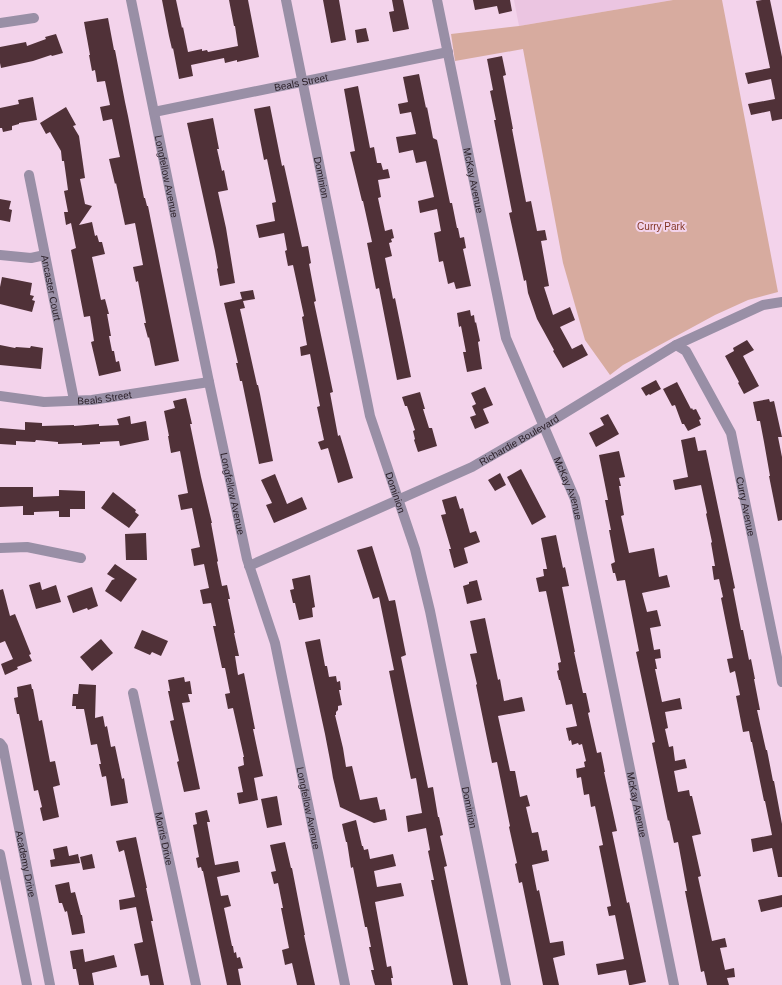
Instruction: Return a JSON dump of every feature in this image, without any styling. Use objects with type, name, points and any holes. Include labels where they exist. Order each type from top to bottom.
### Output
[{"type":"street","name":"Longfellow Avenue","points":[[131,0],[209,382],[249,566],[275,643],[345,985]]},
{"type":"street","name":"Dominion","points":[[286,0],[370,416],[415,549],[430,611],[506,985]]},
{"type":"street","name":"McKay Avenue","points":[[437,0],[506,338],[575,499],[674,985]]},
{"type":"street","points":[[0,22],[34,18]]},
{"type":"street","name":"Beals Street","points":[[154,112],[448,52]]},
{"type":"street","name":"Ancaster Court","points":[[29,175],[74,400]]},
{"type":"street","points":[[0,255],[31,258],[45,255]]},
{"type":"street","name":"Richardie Boulevard","points":[[249,566],[472,467],[676,345],[763,304],[782,302]]},
{"type":"street","name":"Curry Avenue","points":[[676,345],[686,352],[731,433],[782,682]]},
{"type":"street","name":"Beals Street","points":[[0,396],[44,402],[92,400],[209,382]]},
{"type":"street","points":[[0,548],[27,547],[81,558]]},
{"type":"street","name":"Morris Drive","points":[[133,693],[196,985]]},
{"type":"street","name":"Academy Drive","points":[[0,743],[50,985]]},
{"type":"street","points":[[0,854],[27,985]]},
{"type":"shaded area","points":[[514,0],[673,0],[519,26]]},
{"type":"green space","name":"Curry Park","points":[[673,0],[722,0],[778,292],[748,300],[715,315],[623,365],[610,375],[585,340],[563,263],[523,49],[455,61],[451,34],[519,26]]},
{"type":"building","points":[[162,0],[176,0],[188,52],[202,49],[202,51],[207,50],[208,52],[238,46],[229,0],[248,0],[259,57],[225,63],[224,58],[191,65],[193,76],[179,79]]},
{"type":"building","points":[[323,0],[339,0],[346,40],[331,43]]},
{"type":"building","points":[[392,0],[403,0],[409,29],[393,32],[389,12],[394,11]]},
{"type":"building","points":[[473,0],[510,0],[512,11],[499,14],[497,6],[475,10]]},
{"type":"building","points":[[770,0],[782,57],[782,119],[772,121],[770,111],[751,115],[748,104],[775,99],[771,79],[748,84],[745,73],[770,68],[756,1]]},
{"type":"building","points":[[108,18],[144,198],[148,206],[179,361],[155,366],[149,337],[148,338],[144,323],[146,323],[138,281],[136,282],[133,267],[143,265],[135,223],[125,225],[109,159],[120,157],[112,119],[103,121],[100,107],[110,105],[105,81],[97,82],[95,70],[92,71],[84,22]]},
{"type":"building","points":[[366,28],[369,41],[357,43],[355,30]]},
{"type":"building","points":[[56,34],[63,53],[1,68],[0,47],[26,42],[27,46],[46,39],[45,37]]},
{"type":"building","points":[[502,56],[506,75],[503,76],[526,202],[531,201],[537,231],[545,230],[547,240],[541,241],[549,286],[544,287],[553,315],[570,307],[575,320],[560,327],[572,349],[582,344],[588,355],[563,368],[537,319],[528,293],[526,280],[524,281],[509,213],[512,212],[494,120],[496,120],[490,91],[493,90],[487,59]]},
{"type":"building","points":[[419,74],[433,138],[437,140],[450,203],[452,203],[460,238],[464,237],[466,248],[463,249],[471,286],[456,289],[454,282],[448,284],[443,261],[439,262],[434,233],[441,231],[437,209],[420,213],[418,201],[434,197],[426,161],[416,163],[413,150],[399,153],[396,137],[416,134],[411,112],[400,114],[398,104],[408,102],[403,77]]},
{"type":"building","points":[[358,86],[370,148],[374,147],[377,163],[381,163],[383,170],[388,169],[390,178],[378,180],[381,197],[378,198],[385,231],[392,229],[394,238],[391,239],[392,242],[389,243],[392,256],[385,258],[393,299],[395,298],[411,377],[397,380],[379,288],[376,289],[367,243],[372,242],[350,152],[355,151],[344,89]]},
{"type":"building","points":[[33,97],[37,120],[19,123],[12,126],[12,130],[3,132],[2,128],[0,128],[0,108],[19,104],[18,100]]},
{"type":"building","points":[[270,106],[282,166],[284,165],[302,247],[308,246],[311,263],[309,264],[316,301],[314,302],[333,392],[330,393],[338,436],[340,435],[353,478],[338,483],[328,448],[321,450],[318,442],[324,440],[317,407],[320,406],[310,354],[301,356],[300,347],[307,345],[302,317],[304,316],[293,265],[288,266],[284,233],[259,238],[256,225],[275,221],[272,203],[276,202],[267,159],[264,160],[254,109]]},
{"type":"building","points":[[66,107],[76,125],[73,126],[79,136],[85,178],[80,179],[85,204],[92,206],[79,225],[92,222],[95,236],[97,235],[99,242],[102,242],[105,254],[92,257],[101,300],[105,299],[109,314],[107,314],[112,351],[114,351],[116,362],[119,361],[121,371],[99,376],[91,342],[94,341],[90,316],[84,317],[71,250],[76,248],[71,223],[66,225],[64,212],[68,212],[64,191],[68,190],[64,161],[62,161],[61,151],[50,132],[46,134],[40,123]]},
{"type":"building","points":[[213,118],[219,149],[217,149],[222,171],[224,170],[228,190],[218,192],[226,228],[235,283],[220,286],[215,251],[187,123]]},
{"type":"building","points":[[0,199],[11,201],[9,209],[12,210],[10,222],[0,220]]},
{"type":"building","points":[[2,277],[32,283],[30,295],[34,296],[32,300],[35,301],[32,312],[0,304],[0,287]]},
{"type":"building","points":[[253,290],[255,299],[243,301],[245,308],[240,309],[260,394],[273,461],[259,464],[224,303],[242,299],[240,292]]},
{"type":"building","points":[[470,310],[471,316],[474,315],[480,341],[478,342],[482,369],[467,372],[463,352],[466,352],[457,313]]},
{"type":"building","points":[[747,340],[754,350],[743,356],[759,386],[744,394],[725,356],[734,351],[733,348]]},
{"type":"building","points":[[0,345],[15,348],[30,348],[31,346],[43,348],[41,369],[0,365]]},
{"type":"building","points":[[656,380],[661,389],[646,396],[641,388]]},
{"type":"building","points":[[677,382],[691,409],[696,409],[701,419],[699,420],[701,425],[688,431],[684,424],[682,424],[675,405],[672,406],[663,389]]},
{"type":"building","points":[[485,387],[493,405],[483,409],[489,423],[475,429],[470,417],[476,415],[472,406],[476,404],[471,393]]},
{"type":"building","points":[[420,392],[425,409],[423,409],[429,428],[432,428],[437,446],[418,452],[414,440],[413,431],[415,430],[407,406],[405,406],[402,397]]},
{"type":"building","points":[[186,398],[201,477],[212,523],[222,586],[227,585],[230,599],[228,599],[239,656],[235,656],[238,675],[244,673],[255,729],[253,729],[263,776],[254,778],[258,800],[239,804],[237,793],[243,792],[238,767],[244,765],[244,757],[233,708],[228,709],[225,694],[230,693],[225,668],[222,668],[213,626],[216,626],[211,603],[203,604],[200,590],[209,588],[204,564],[194,566],[191,549],[200,547],[192,508],[181,510],[178,495],[188,493],[180,451],[171,453],[164,411],[175,408],[173,401]]},
{"type":"building","points":[[769,399],[770,402],[774,401],[782,437],[778,437],[782,457],[782,520],[778,521],[760,421],[757,421],[753,402]]},
{"type":"building","points":[[608,414],[619,434],[596,447],[589,433],[604,425],[600,418]]},
{"type":"building","points":[[130,416],[131,424],[146,421],[149,440],[120,446],[119,441],[82,445],[82,443],[58,444],[58,442],[36,440],[35,442],[16,441],[16,445],[0,444],[0,428],[25,430],[25,422],[42,423],[42,426],[99,424],[99,426],[119,425],[117,419]]},
{"type":"building","points":[[695,437],[698,451],[706,450],[735,588],[733,589],[741,630],[743,630],[749,660],[751,659],[755,679],[760,710],[757,710],[774,781],[782,824],[782,877],[778,877],[772,848],[753,852],[751,839],[772,835],[749,731],[743,732],[736,696],[740,695],[735,671],[730,673],[727,659],[733,658],[721,598],[723,597],[719,579],[714,580],[712,566],[715,566],[712,542],[701,485],[675,490],[673,480],[688,477],[681,440]]},
{"type":"building","points":[[619,451],[625,477],[619,478],[624,515],[621,516],[629,553],[654,548],[659,577],[667,575],[670,587],[642,593],[647,612],[657,610],[661,626],[650,628],[654,650],[660,649],[661,658],[655,659],[657,669],[655,669],[662,702],[680,698],[682,709],[665,712],[668,728],[665,729],[669,747],[673,746],[675,761],[685,759],[687,768],[674,771],[678,792],[689,790],[690,796],[692,796],[701,834],[692,836],[701,876],[698,877],[712,941],[725,938],[727,947],[720,948],[725,970],[734,968],[735,977],[727,978],[729,985],[707,985],[704,971],[701,972],[685,891],[687,891],[678,842],[674,843],[669,820],[668,821],[652,743],[655,742],[636,652],[639,651],[625,580],[617,581],[611,564],[615,562],[605,500],[608,500],[599,455]]},
{"type":"building","points":[[521,469],[546,517],[532,525],[507,477]]},
{"type":"building","points":[[500,473],[506,485],[495,491],[488,480]]},
{"type":"building","points":[[275,474],[287,504],[302,497],[307,509],[274,523],[266,505],[272,503],[261,480]]},
{"type":"building","points":[[0,487],[33,487],[33,497],[59,496],[59,490],[85,491],[85,509],[70,509],[70,517],[59,517],[59,511],[34,512],[34,515],[23,515],[23,506],[0,507]]},
{"type":"building","points":[[113,492],[136,510],[135,512],[139,515],[129,528],[101,508]]},
{"type":"building","points":[[456,496],[460,509],[463,508],[470,533],[476,531],[480,542],[464,548],[468,563],[454,568],[449,549],[451,549],[441,515],[446,514],[442,500]]},
{"type":"building","points":[[146,533],[147,560],[126,560],[125,534]]},
{"type":"building","points":[[556,535],[563,568],[565,567],[569,586],[562,587],[574,652],[583,693],[586,693],[590,712],[588,713],[597,753],[601,752],[617,831],[612,832],[646,982],[631,985],[629,985],[626,970],[598,975],[596,964],[624,959],[615,915],[609,916],[607,907],[611,906],[599,846],[603,845],[595,806],[591,807],[589,794],[584,795],[581,777],[577,778],[576,769],[585,767],[584,762],[586,761],[582,744],[579,745],[578,743],[572,745],[571,740],[569,741],[566,728],[577,726],[572,704],[566,705],[559,680],[557,671],[559,670],[558,663],[561,662],[546,591],[539,592],[536,578],[544,576],[543,569],[547,569],[541,538]]},
{"type":"building","points":[[372,546],[389,601],[395,600],[406,655],[401,657],[428,788],[433,787],[438,817],[443,835],[440,836],[447,866],[444,867],[468,985],[453,985],[431,880],[434,880],[428,851],[430,850],[426,828],[408,832],[406,816],[422,813],[416,778],[411,779],[389,671],[394,670],[379,597],[373,599],[357,550]]},
{"type":"building","points":[[115,564],[137,579],[121,602],[105,591],[112,580],[115,579],[107,574]]},
{"type":"building","points":[[310,575],[315,607],[312,608],[313,617],[299,620],[290,590],[294,589],[292,579]]},
{"type":"building","points":[[477,580],[482,600],[467,604],[463,586],[469,584],[469,582]]},
{"type":"building","points":[[40,582],[42,590],[56,585],[61,602],[36,609],[29,585]]},
{"type":"building","points":[[92,587],[98,606],[73,613],[67,596]]},
{"type":"building","points":[[3,589],[10,616],[15,614],[31,654],[29,655],[32,661],[17,667],[18,669],[5,675],[1,664],[13,659],[5,641],[0,643],[0,590]]},
{"type":"building","points":[[485,618],[504,701],[522,697],[525,711],[498,716],[510,771],[515,771],[520,797],[527,795],[530,806],[526,807],[532,833],[538,832],[542,851],[547,850],[549,861],[532,865],[550,943],[563,941],[565,955],[553,958],[559,985],[543,985],[522,882],[519,883],[515,864],[517,863],[497,762],[492,763],[476,685],[470,654],[477,653],[470,621]]},
{"type":"building","points":[[142,630],[168,641],[161,656],[152,652],[150,655],[134,648]]},
{"type":"building","points":[[101,639],[113,653],[92,671],[80,657]]},
{"type":"building","points":[[320,639],[325,666],[327,666],[329,677],[336,676],[337,682],[340,681],[341,690],[339,690],[342,705],[338,706],[338,710],[335,715],[346,767],[352,766],[360,800],[377,797],[380,810],[385,809],[387,820],[374,823],[340,807],[305,642]]},
{"type":"building","points":[[184,677],[185,682],[190,681],[192,694],[188,694],[190,702],[182,703],[200,789],[184,792],[170,721],[174,720],[168,691],[170,691],[168,680]]},
{"type":"building","points":[[31,684],[39,721],[42,720],[50,762],[55,761],[60,785],[53,787],[59,817],[43,821],[40,808],[42,807],[38,790],[34,791],[19,714],[17,714],[14,698],[18,697],[17,687]]},
{"type":"building","points":[[79,684],[96,685],[95,718],[103,716],[105,727],[107,726],[111,747],[115,746],[122,779],[124,778],[128,803],[111,806],[106,776],[102,777],[97,744],[91,745],[84,709],[76,709],[76,706],[72,706],[73,694],[78,694]]},
{"type":"building","points":[[277,796],[282,825],[267,828],[261,799]]},
{"type":"building","points":[[207,810],[210,822],[207,822],[215,865],[238,861],[240,872],[217,877],[221,896],[228,895],[231,906],[224,908],[234,953],[236,952],[237,958],[240,957],[243,968],[238,969],[241,985],[227,985],[203,871],[201,867],[198,868],[196,858],[199,857],[193,825],[197,824],[195,813]]},
{"type":"building","points":[[356,820],[362,846],[364,850],[368,849],[370,859],[393,854],[396,866],[374,871],[377,887],[401,883],[404,896],[375,902],[387,967],[391,966],[393,978],[391,978],[392,985],[375,985],[371,970],[374,970],[369,947],[371,947],[367,927],[365,927],[353,867],[351,868],[347,842],[342,824]]},
{"type":"building","points":[[136,837],[147,888],[153,921],[151,921],[164,985],[150,985],[148,975],[141,976],[134,944],[143,942],[136,907],[120,910],[119,900],[135,897],[124,850],[119,852],[116,841]]},
{"type":"building","points":[[285,842],[292,868],[315,985],[297,985],[292,963],[285,965],[282,950],[289,948],[281,908],[283,908],[278,883],[274,884],[271,872],[276,871],[270,845]]},
{"type":"building","points":[[67,846],[69,856],[78,854],[80,863],[51,867],[50,860],[55,859],[53,849]]},
{"type":"building","points":[[92,854],[95,868],[83,870],[80,857]]},
{"type":"building","points":[[69,882],[71,893],[75,892],[82,915],[85,933],[72,935],[67,911],[65,912],[62,903],[59,903],[55,885]]},
{"type":"building","points":[[782,895],[782,907],[761,912],[758,900]]},
{"type":"building","points":[[83,949],[85,962],[114,955],[117,967],[92,973],[94,985],[79,985],[76,969],[73,969],[70,951]]}]
